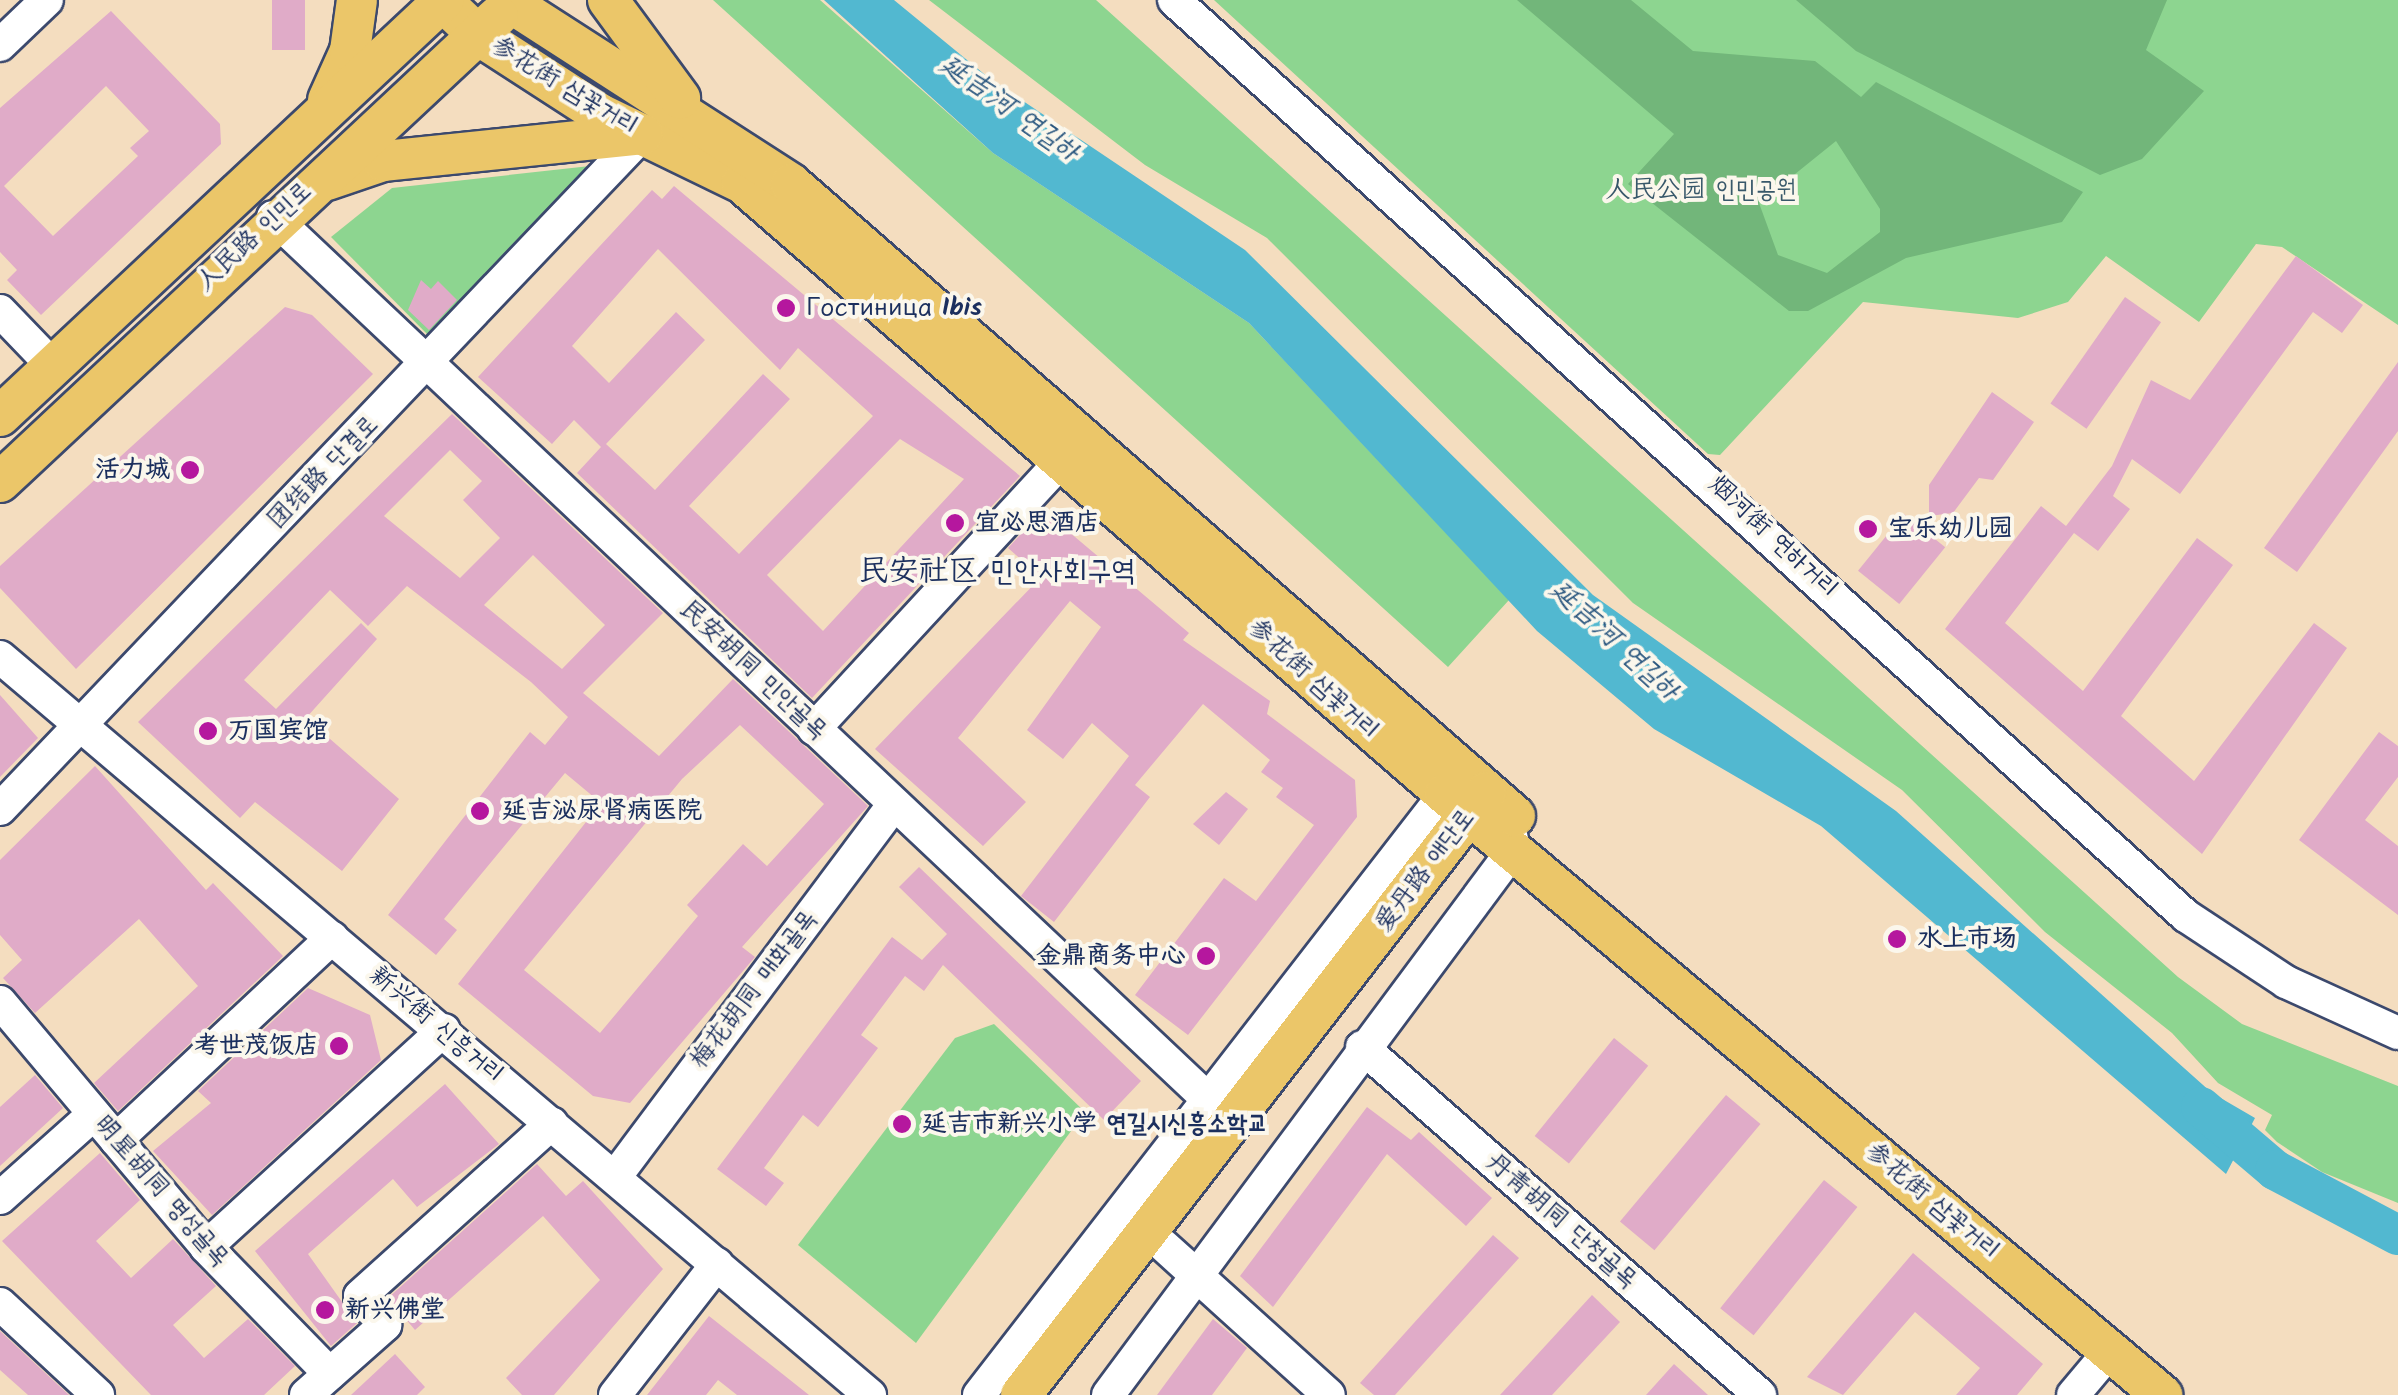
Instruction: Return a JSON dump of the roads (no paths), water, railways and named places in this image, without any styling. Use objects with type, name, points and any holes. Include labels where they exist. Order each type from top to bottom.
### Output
[{"type":"main road","points":[[318,118],[343,72],[358,0]]},
{"type":"main road","name":"人民路 인민로","points":[[0,416],[443,0]]},
{"type":"main road","name":"参花街 삼꽃거리","points":[[443,0],[478,35],[643,134],[742,183],[2162,1395]]},
{"type":"main road","points":[[608,0],[695,116]]},
{"type":"main road","name":"人民路 인민로","points":[[0,482],[273,217],[511,1]]},
{"type":"main road","name":"参花街 삼꽃거리","points":[[511,1],[695,116],[791,184],[1484,814],[2196,1395]]},
{"type":"main road","points":[[305,187],[383,161],[643,134]]},
{"type":"main road","name":"爱丹路 애단로","points":[[1021,1395],[1220,1111],[1484,814]]},
{"type":"main road","name":"爱丹路 애단로","points":[[1051,1395],[1484,814]]},
{"type":"street","points":[[0,45],[47,0]]},
{"type":"street","name":"烟河街 연하거리","points":[[1174,0],[2186,916],[2286,982],[2398,1033]]},
{"type":"street","name":"团结路 단결로","points":[[0,809],[429,363],[643,134]]},
{"type":"street","name":"民安胡同 민안골목","points":[[273,217],[1220,1111]]},
{"type":"street","points":[[0,311],[53,366]]},
{"type":"street","points":[[814,729],[1062,459]]},
{"type":"street","name":"新兴街 신흥거리","points":[[0,658],[75,729],[444,1030],[870,1395]]},
{"type":"street","name":"梅花胡同 매화골목","points":[[615,1176],[894,804]]},
{"type":"street","points":[[1108,1395],[1362,1047],[1484,814]]},
{"type":"street","points":[[116,1140],[332,938]]},
{"type":"street","name":"明星胡同 명성골목","points":[[0,1002],[318,1385]]},
{"type":"street","points":[[206,1248],[444,1030]]},
{"type":"street","name":"丹青胡同 단청골목","points":[[1362,1047],[1760,1395]]},
{"type":"street","name":"爱丹路 애단로","points":[[978,1395],[1220,1111]]},
{"type":"street","points":[[0,1198],[94,1114]]},
{"type":"street","points":[[318,1385],[385,1324],[360,1296],[552,1123]]},
{"type":"street","points":[[1164,1246],[1329,1395]]},
{"type":"street","points":[[616,1395],[717,1264]]},
{"type":"street","points":[[0,1304],[98,1395]]},
{"type":"street","points":[[2073,1395],[2110,1351]]},
{"type":"water","points":[[824,0],[894,0],[989,78],[1245,250],[1593,595],[1896,811],[2212,1093],[2255,1118],[2226,1174],[1821,826],[1654,729],[1537,631],[1249,323],[993,153]]},
{"type":"waterway","name":"延吉河 연길하","points":[[2201,1107],[2275,1170],[2398,1235]]},
{"type":"place","name":"Гостиница Ibis","points":[[786,308]]},
{"type":"place","name":"活力城","points":[[190,470]]},
{"type":"place","name":"宜必思酒店","points":[[955,523]]},
{"type":"place","name":"宝乐幼儿园","points":[[1868,529]]},
{"type":"place","name":"万国宾馆","points":[[208,731]]},
{"type":"place","name":"延吉泌尿肾病医院","points":[[480,811]]},
{"type":"place","name":"水上市场","points":[[1897,939]]},
{"type":"place","name":"金鼎商务中心","points":[[1206,956]]},
{"type":"place","name":"考世茂饭店","points":[[339,1046]]},
{"type":"place","name":"延吉市新兴小学 연길시신흥소학교","points":[[902,1124]]},
{"type":"place","name":"新兴佛堂","points":[[325,1310]]},
{"type":"district","name":"民安社区 민안사회구역","points":[[997,572]]},
{"type":"park label","name":"人民公园 인민공원","points":[[1701,190]]}]
